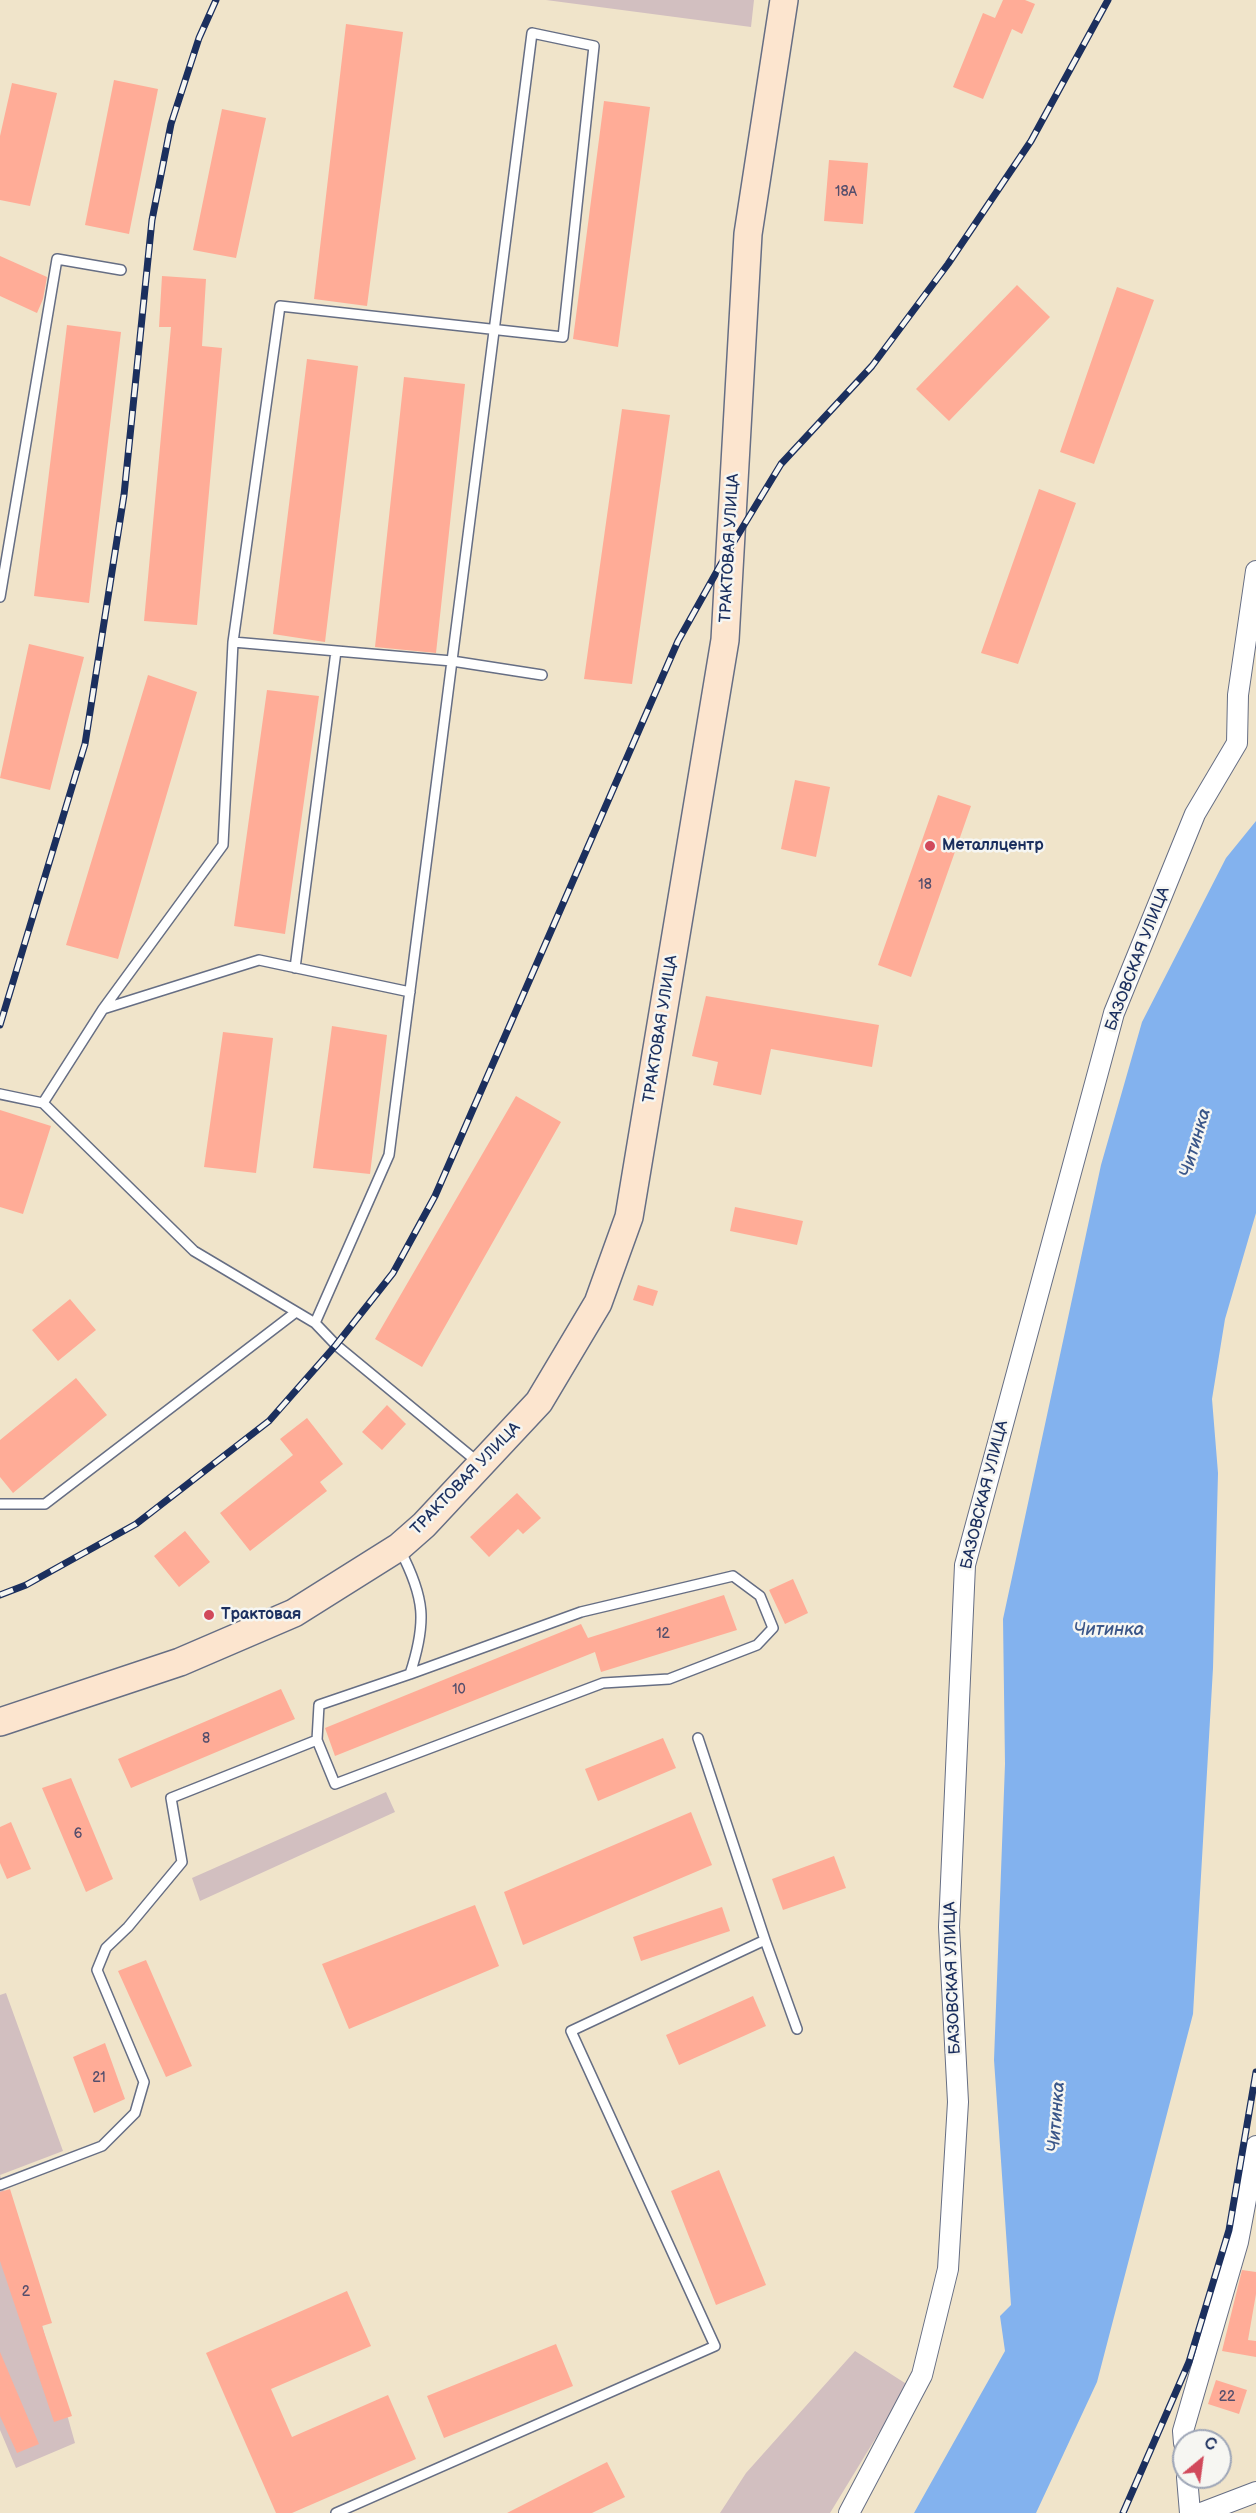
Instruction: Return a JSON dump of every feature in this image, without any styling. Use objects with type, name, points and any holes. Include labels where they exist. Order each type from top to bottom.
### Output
[{"type":"main road","name":"ТРАКТОВАЯ УЛИЦА","points":[[0,1722],[180,1662],[294,1613],[399,1546],[424,1525],[538,1402],[598,1303],[629,1217],[725,640],[748,234],[784,0]]},
{"type":"street","name":"БАЗОВСКАЯ УЛИЦА","points":[[849,2513],[922,2375],[948,2269],[958,2102],[949,1927],[965,1565],[1114,1013],[1196,814],[1237,743],[1238,696],[1256,571]]},
{"type":"street","points":[[1184,2429],[1238,2242],[1256,2146]]},
{"type":"street","points":[[1188,2489],[1190,2513]]},
{"type":"street","points":[[1201,2513],[1256,2492]]},
{"type":"lane","points":[[43,1103],[103,1009],[223,845],[233,642],[280,306],[495,327],[563,337],[594,46],[532,33],[495,327],[389,1155],[315,1323]]},
{"type":"lane","points":[[0,597],[57,259],[121,270]]},
{"type":"lane","points":[[233,642],[452,661],[542,675]]},
{"type":"lane","points":[[295,968],[336,651]]},
{"type":"lane","points":[[103,1009],[260,960],[410,992]]},
{"type":"lane","points":[[0,1094],[43,1103],[194,1251],[315,1323],[336,1345],[481,1465]]},
{"type":"lane","points":[[0,1504],[45,1504],[296,1312]]},
{"type":"lane","points":[[399,1546],[410,1568],[422,1607],[420,1643],[411,1674]]},
{"type":"lane","points":[[733,1576],[760,1596],[773,1628],[757,1646],[669,1679],[603,1683],[334,1784],[317,1740],[320,1705],[581,1612],[733,1576]]},
{"type":"lane","points":[[698,1737],[797,2030]]},
{"type":"lane","points":[[0,2185],[102,2146],[135,2113],[144,2082],[98,1971],[106,1948],[128,1927],[182,1862],[171,1798],[317,1740]]},
{"type":"lane","points":[[336,2513],[715,2346],[571,2031],[765,1940]]},
{"type":"shaded area","points":[[546,0],[754,0],[751,27]]},
{"type":"shaded area","points":[[386,1792],[395,1812],[200,1901],[192,1878]]},
{"type":"shaded area","points":[[6,1993],[63,2151],[0,2175],[0,1995]]},
{"type":"shaded area","points":[[0,2175],[75,2443],[16,2468],[0,2430]]},
{"type":"shaded area","points":[[855,2351],[908,2385],[830,2513],[720,2513],[746,2473]]},
{"type":"water","name":"Читинка","points":[[1256,821],[1256,1213],[1225,1319],[1212,1399],[1218,1473],[1213,1668],[1193,2014],[1097,2382],[1036,2513],[914,2513],[1005,2351],[1000,2316],[1011,2305],[994,2060],[1005,1764],[1003,1619],[1101,1165],[1142,1022],[1226,858]]},
{"type":"building","points":[[1003,0],[1025,0],[1035,4],[1022,34],[1012,29],[983,99],[953,87],[983,13],[995,18]]},
{"type":"building","points":[[346,24],[403,32],[367,306],[314,299]]},
{"type":"building","points":[[114,80],[158,89],[129,234],[85,225]]},
{"type":"building","points":[[12,83],[57,93],[30,206],[0,200],[0,136]]},
{"type":"building","points":[[604,101],[650,107],[618,347],[573,339]]},
{"type":"building","points":[[222,109],[266,118],[236,258],[193,250]]},
{"type":"building","points":[[829,160],[868,163],[863,224],[824,221]]},
{"type":"building","points":[[0,256],[47,277],[43,299],[37,313],[0,296]]},
{"type":"building","points":[[162,276],[206,279],[202,346],[222,348],[197,625],[144,621],[171,327],[159,327]]},
{"type":"building","points":[[1017,285],[1050,317],[949,421],[916,389]]},
{"type":"building","points":[[1117,287],[1154,300],[1094,464],[1060,452]]},
{"type":"building","points":[[67,325],[121,332],[89,603],[34,596]]},
{"type":"building","points":[[307,359],[358,366],[325,642],[273,634]]},
{"type":"building","points":[[404,377],[465,384],[436,653],[375,647]]},
{"type":"building","points":[[622,409],[670,415],[632,684],[584,679]]},
{"type":"building","points":[[1039,489],[1076,503],[1018,664],[981,653]]},
{"type":"building","points":[[29,644],[84,657],[50,790],[0,778]]},
{"type":"building","points":[[148,675],[197,692],[118,959],[66,945]]},
{"type":"building","points":[[267,690],[319,696],[285,934],[234,926]]},
{"type":"building","points":[[795,780],[830,787],[816,857],[781,849]]},
{"type":"building","points":[[938,795],[971,806],[911,977],[878,965]]},
{"type":"building","points":[[706,996],[879,1025],[872,1067],[771,1049],[761,1095],[713,1085],[718,1062],[692,1056]]},
{"type":"building","points":[[332,1026],[387,1035],[370,1174],[313,1168]]},
{"type":"building","points":[[223,1032],[273,1038],[256,1173],[204,1167]]},
{"type":"building","points":[[516,1096],[561,1122],[422,1367],[375,1339]]},
{"type":"building","points":[[0,1110],[51,1126],[23,1214],[0,1207]]},
{"type":"building","points":[[735,1207],[803,1221],[797,1245],[730,1231]]},
{"type":"building","points":[[638,1285],[658,1291],[653,1306],[633,1300]]},
{"type":"building","points":[[70,1299],[96,1330],[58,1361],[32,1330]]},
{"type":"building","points":[[76,1378],[107,1415],[13,1493],[0,1477],[0,1440]]},
{"type":"building","points":[[387,1405],[406,1424],[382,1450],[362,1432]]},
{"type":"building","points":[[307,1418],[343,1464],[320,1482],[327,1491],[250,1551],[220,1513],[293,1455],[280,1439]]},
{"type":"building","points":[[517,1493],[541,1518],[523,1534],[518,1529],[489,1557],[470,1537]]},
{"type":"building","points":[[185,1531],[210,1562],[179,1587],[154,1556]]},
{"type":"building","points":[[793,1579],[808,1613],[785,1624],[769,1590]]},
{"type":"building","points":[[724,1595],[737,1630],[601,1672],[595,1652],[335,1756],[325,1728],[581,1624],[588,1638]]},
{"type":"building","points":[[281,1689],[295,1719],[131,1788],[118,1759]]},
{"type":"building","points":[[663,1738],[676,1768],[598,1801],[585,1769]]},
{"type":"building","points":[[71,1778],[113,1879],[86,1892],[42,1788]]},
{"type":"building","points":[[691,1812],[712,1865],[523,1945],[504,1892]]},
{"type":"building","points":[[11,1822],[31,1869],[7,1879],[0,1863],[0,1827]]},
{"type":"building","points":[[834,1856],[846,1888],[783,1910],[772,1879]]},
{"type":"building","points":[[475,1905],[499,1966],[349,2029],[322,1964]]},
{"type":"building","points":[[722,1907],[730,1931],[641,1961],[633,1937]]},
{"type":"building","points":[[146,1960],[192,2066],[166,2077],[118,1971]]},
{"type":"building","points":[[753,1996],[766,2026],[679,2065],[666,2035]]},
{"type":"building","points":[[105,2043],[125,2099],[94,2113],[73,2057]]},
{"type":"building","points":[[719,2170],[766,2285],[716,2305],[671,2191]]},
{"type":"building","points":[[10,2189],[52,2323],[42,2326],[72,2416],[54,2422],[0,2261],[0,2192]]},
{"type":"building","points":[[1242,2270],[1256,2272],[1256,2294],[1248,2340],[1256,2341],[1256,2357],[1222,2351]]},
{"type":"building","points":[[347,2291],[371,2346],[271,2389],[292,2437],[388,2395],[416,2459],[292,2513],[276,2513],[206,2353]]},
{"type":"building","points":[[556,2344],[573,2386],[444,2438],[427,2396]]},
{"type":"building","points":[[0,2352],[39,2444],[17,2453],[0,2416]]},
{"type":"building","points":[[1216,2380],[1247,2390],[1239,2414],[1208,2404]]},
{"type":"building","points":[[607,2462],[625,2497],[592,2513],[507,2513]]},
{"type":"railway","points":[[0,1025],[85,744],[124,495],[152,220],[171,124],[199,38],[216,0]]},
{"type":"railway","points":[[0,1595],[26,1585],[136,1524],[269,1421],[336,1345],[393,1273],[435,1196],[678,641],[730,548],[781,464],[872,366],[948,264],[1031,141],[1108,0]]},
{"type":"railway","points":[[1123,2513],[1189,2362],[1229,2230],[1256,2072]]},
{"type":"place","name":"Металлцентр","points":[[930,846]]},
{"type":"place","name":"Трактовая","points":[[209,1615]]}]
